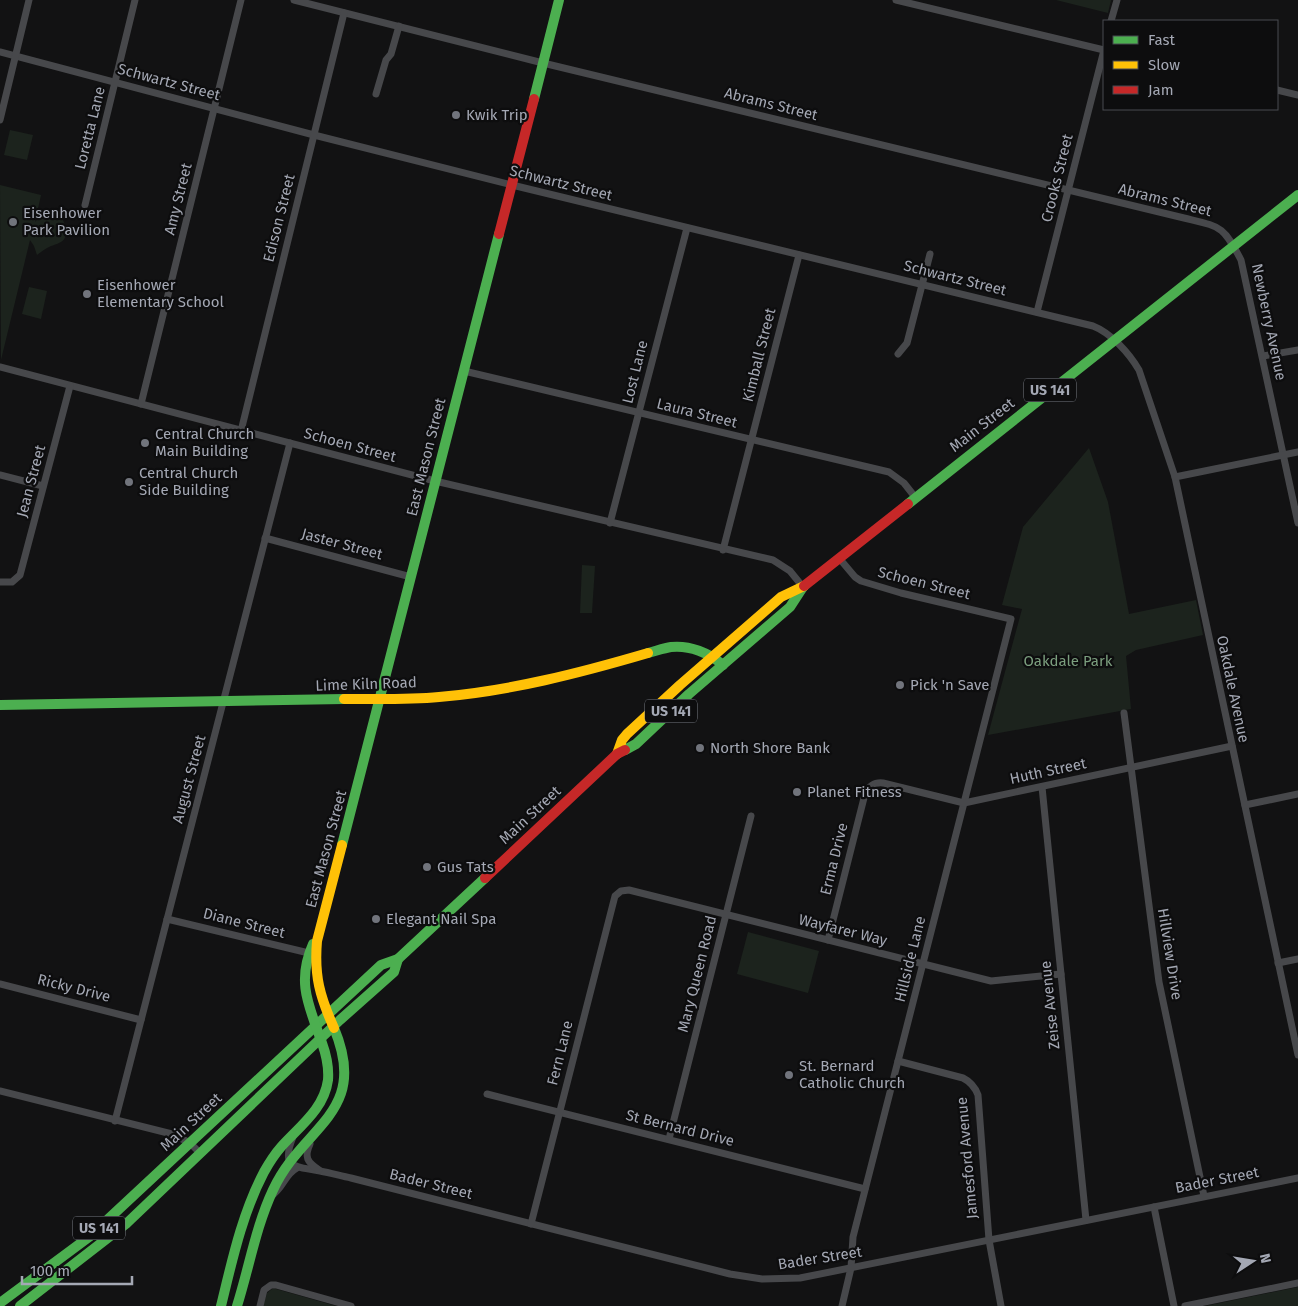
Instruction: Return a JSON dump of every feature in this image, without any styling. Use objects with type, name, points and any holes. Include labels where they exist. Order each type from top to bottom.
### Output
[{"type":"main road","name":"East Mason Street","points":[[220,1306],[243,1226],[258,1186],[275,1155],[317,1108],[326,1093],[329,1077],[328,1060],[306,994],[304,981],[322,921],[381,699],[559,0]]},
{"type":"main road","name":"Main Street","points":[[617,754],[625,736],[782,596],[803,587],[1298,195]]},
{"type":"main road","name":"Main Street","points":[[0,1303],[89,1237],[381,965],[398,960],[617,754],[636,744],[689,694],[723,666],[749,640],[790,607],[803,587]]},
{"type":"main road","name":"Lime Kiln Road","points":[[0,705],[381,699],[439,696],[528,684],[586,671],[671,647],[688,648],[713,656],[723,666]]},
{"type":"main road","name":"East Mason Street","points":[[237,1306],[270,1197],[279,1177],[294,1165],[314,1134],[330,1116],[337,1104],[345,1080],[344,1057],[334,1026],[317,985],[312,954]]},
{"type":"main road","name":"Main Street","points":[[20,1306],[127,1223],[320,1039],[394,972],[398,960]]},
{"type":"street","points":[[0,120],[29,0]]},
{"type":"street","name":"Loretta Lane","points":[[85,205],[135,0]]},
{"type":"street","name":"Amy Street","points":[[141,404],[241,0]]},
{"type":"street","name":"Abrams Street","points":[[294,0],[543,63],[1211,225],[1225,233],[1234,246]]},
{"type":"street","points":[[896,0],[1103,50]]},
{"type":"street","points":[[1112,20],[1117,0]]},
{"type":"street","name":"Edison Street","points":[[241,431],[344,12]]},
{"type":"street","points":[[376,94],[386,60],[392,54],[399,26]]},
{"type":"street","name":"Schwartz Street","points":[[0,52],[512,185],[1093,326],[1105,332],[1114,340]]},
{"type":"street","name":"Crooks Street","points":[[1037,312],[1103,54]]},
{"type":"street","points":[[1278,90],[1298,95]]},
{"type":"street","name":"Lost Lane","points":[[610,523],[687,228]]},
{"type":"street","name":"Newberry Avenue","points":[[1234,246],[1241,260],[1298,523]]},
{"type":"street","points":[[898,354],[907,343],[930,254]]},
{"type":"street","name":"Kimball Street","points":[[723,550],[799,255]]},
{"type":"street","name":"Oakdale Avenue","points":[[1114,340],[1140,370],[1174,477],[1298,1055]]},
{"type":"street","points":[[1263,356],[1298,350]]},
{"type":"street","name":"Schoen Street","points":[[0,367],[435,481],[723,550],[773,560],[790,571],[803,587]]},
{"type":"street","name":"Laura Street","points":[[464,371],[888,472],[904,483],[915,497]]},
{"type":"street","name":"Jean Street","points":[[0,582],[15,581],[20,575],[70,386]]},
{"type":"street","name":"August Street","points":[[115,1121],[290,443]]},
{"type":"street","points":[[1174,477],[1298,452]]},
{"type":"street","points":[[0,475],[43,486]]},
{"type":"street","name":"Jaster Street","points":[[265,538],[411,577]]},
{"type":"street","name":"Schoen Street","points":[[839,558],[855,577],[861,581],[901,593],[1011,619]]},
{"type":"street","name":"Hillside Lane","points":[[842,1306],[851,1268],[853,1237],[865,1188],[1011,619]]},
{"type":"street","name":"Hillview Drive","points":[[1124,713],[1159,982],[1204,1196]]},
{"type":"street","name":"Huth Street","points":[[871,786],[883,783],[964,803],[1232,746]]},
{"type":"street","name":"Erma Drive","points":[[828,940],[865,794],[871,786]]},
{"type":"street","name":"Zeise Avenue","points":[[1042,787],[1086,1220]]},
{"type":"street","points":[[1245,806],[1298,794]]},
{"type":"street","name":"Mary Queen Road","points":[[669,1140],[751,816]]},
{"type":"street","name":"Wayfarer Way","points":[[621,891],[629,890],[991,981],[1061,974]]},
{"type":"street","name":"Fern Lane","points":[[531,1224],[615,896],[621,891]]},
{"type":"street","name":"Diane Street","points":[[167,919],[312,954]]},
{"type":"street","points":[[1278,963],[1298,960]]},
{"type":"street","name":"Ricky Drive","points":[[0,984],[141,1020]]},
{"type":"street","name":"Jamesford Avenue","points":[[898,1061],[963,1078],[976,1090],[978,1095],[989,1240],[1001,1306]]},
{"type":"street","points":[[0,1091],[172,1134],[190,1143],[200,1153]]},
{"type":"street","name":"St Bernard Drive","points":[[487,1094],[865,1188]]},
{"type":"street","points":[[294,1165],[287,1151],[296,1131]]},
{"type":"street","points":[[314,1134],[306,1152],[311,1165],[321,1171]]},
{"type":"street","name":"Bader Street","points":[[294,1165],[743,1277],[781,1279],[800,1278],[1298,1178]]},
{"type":"street","points":[[1154,1206],[1174,1306]]},
{"type":"street","points":[[1184,1306],[1298,1283]]},
{"type":"street","points":[[260,1306],[264,1290],[276,1285],[351,1306]]},
{"type":"green space","points":[[1056,0],[1111,0],[1108,13]]},
{"type":"green space","points":[[10,130],[33,135],[27,160],[4,155]]},
{"type":"green space","points":[[0,185],[41,195],[35,222],[43,213],[61,216],[68,231],[62,241],[37,255],[30,240],[1,360]]},
{"type":"green space","points":[[29,287],[47,291],[41,319],[22,314]]},
{"type":"green space","name":"Oakdale Park","points":[[1089,448],[1108,502],[1129,614],[1196,600],[1203,635],[1136,650],[1126,656],[1131,709],[988,735],[1022,609],[1002,605],[1023,527]]},
{"type":"green space","points":[[582,565],[595,566],[592,613],[580,613]]},
{"type":"green space","points":[[748,932],[819,951],[808,993],[737,974]]},
{"type":"green space","points":[[1298,1287],[1298,1306],[1205,1306]]},
{"type":"green space","points":[[272,1289],[336,1306],[263,1306],[267,1293]]},
{"type":"traffic: fast","points":[[534,99],[559,0]]},
{"type":"traffic: fast","points":[[908,504],[1298,195]]},
{"type":"traffic: fast","points":[[342,845],[499,234]]},
{"type":"traffic: fast","points":[[625,750],[636,744],[689,694],[790,607],[803,587]]},
{"type":"traffic: fast","points":[[648,653],[671,647],[685,647],[712,657],[723,665]]},
{"type":"traffic: fast","points":[[0,705],[344,699]]},
{"type":"traffic: fast","points":[[0,1303],[89,1237],[381,965],[398,959],[485,878]]},
{"type":"traffic: fast","points":[[221,1306],[244,1221],[256,1188],[278,1150],[310,1116],[322,1100],[326,1090],[328,1080],[327,1061],[306,994],[305,970],[313,944]]},
{"type":"traffic: fast","points":[[20,1306],[127,1223],[340,1020],[394,972],[398,959]]},
{"type":"traffic: fast","points":[[237,1306],[257,1233],[273,1190],[286,1168],[328,1117],[338,1100],[344,1080],[343,1057],[334,1028]]},
{"type":"traffic: slow","points":[[617,754],[622,740],[627,734],[680,685],[781,597],[804,586]]},
{"type":"traffic: slow","points":[[344,699],[427,698],[466,694],[518,686],[648,653]]},
{"type":"traffic: slow","points":[[334,1028],[319,986],[316,954],[317,941],[342,845]]},
{"type":"traffic: jam","points":[[499,234],[534,99]]},
{"type":"traffic: jam","points":[[804,586],[908,504]]},
{"type":"traffic: jam","points":[[485,878],[617,754],[625,750]]},
{"type":"place","name":"Kwik Trip","points":[[456,115]]},
{"type":"place","name":"Eisenhower Park Pavilion","points":[[13,222]]},
{"type":"place","name":"Eisenhower Elementary School","points":[[87,294]]},
{"type":"place","name":"Central Church Main Building","points":[[145,443]]},
{"type":"place","name":"Central Church Side Building","points":[[129,482]]},
{"type":"place","name":"Pick 'n Save","points":[[900,685]]},
{"type":"place","name":"North Shore Bank","points":[[700,748]]},
{"type":"place","name":"Planet Fitness","points":[[797,792]]},
{"type":"place","name":"Gus Tats","points":[[427,867]]},
{"type":"place","name":"Elegant Nail Spa","points":[[376,919]]},
{"type":"place","name":"St. Bernard Catholic Church","points":[[789,1075]]}]
